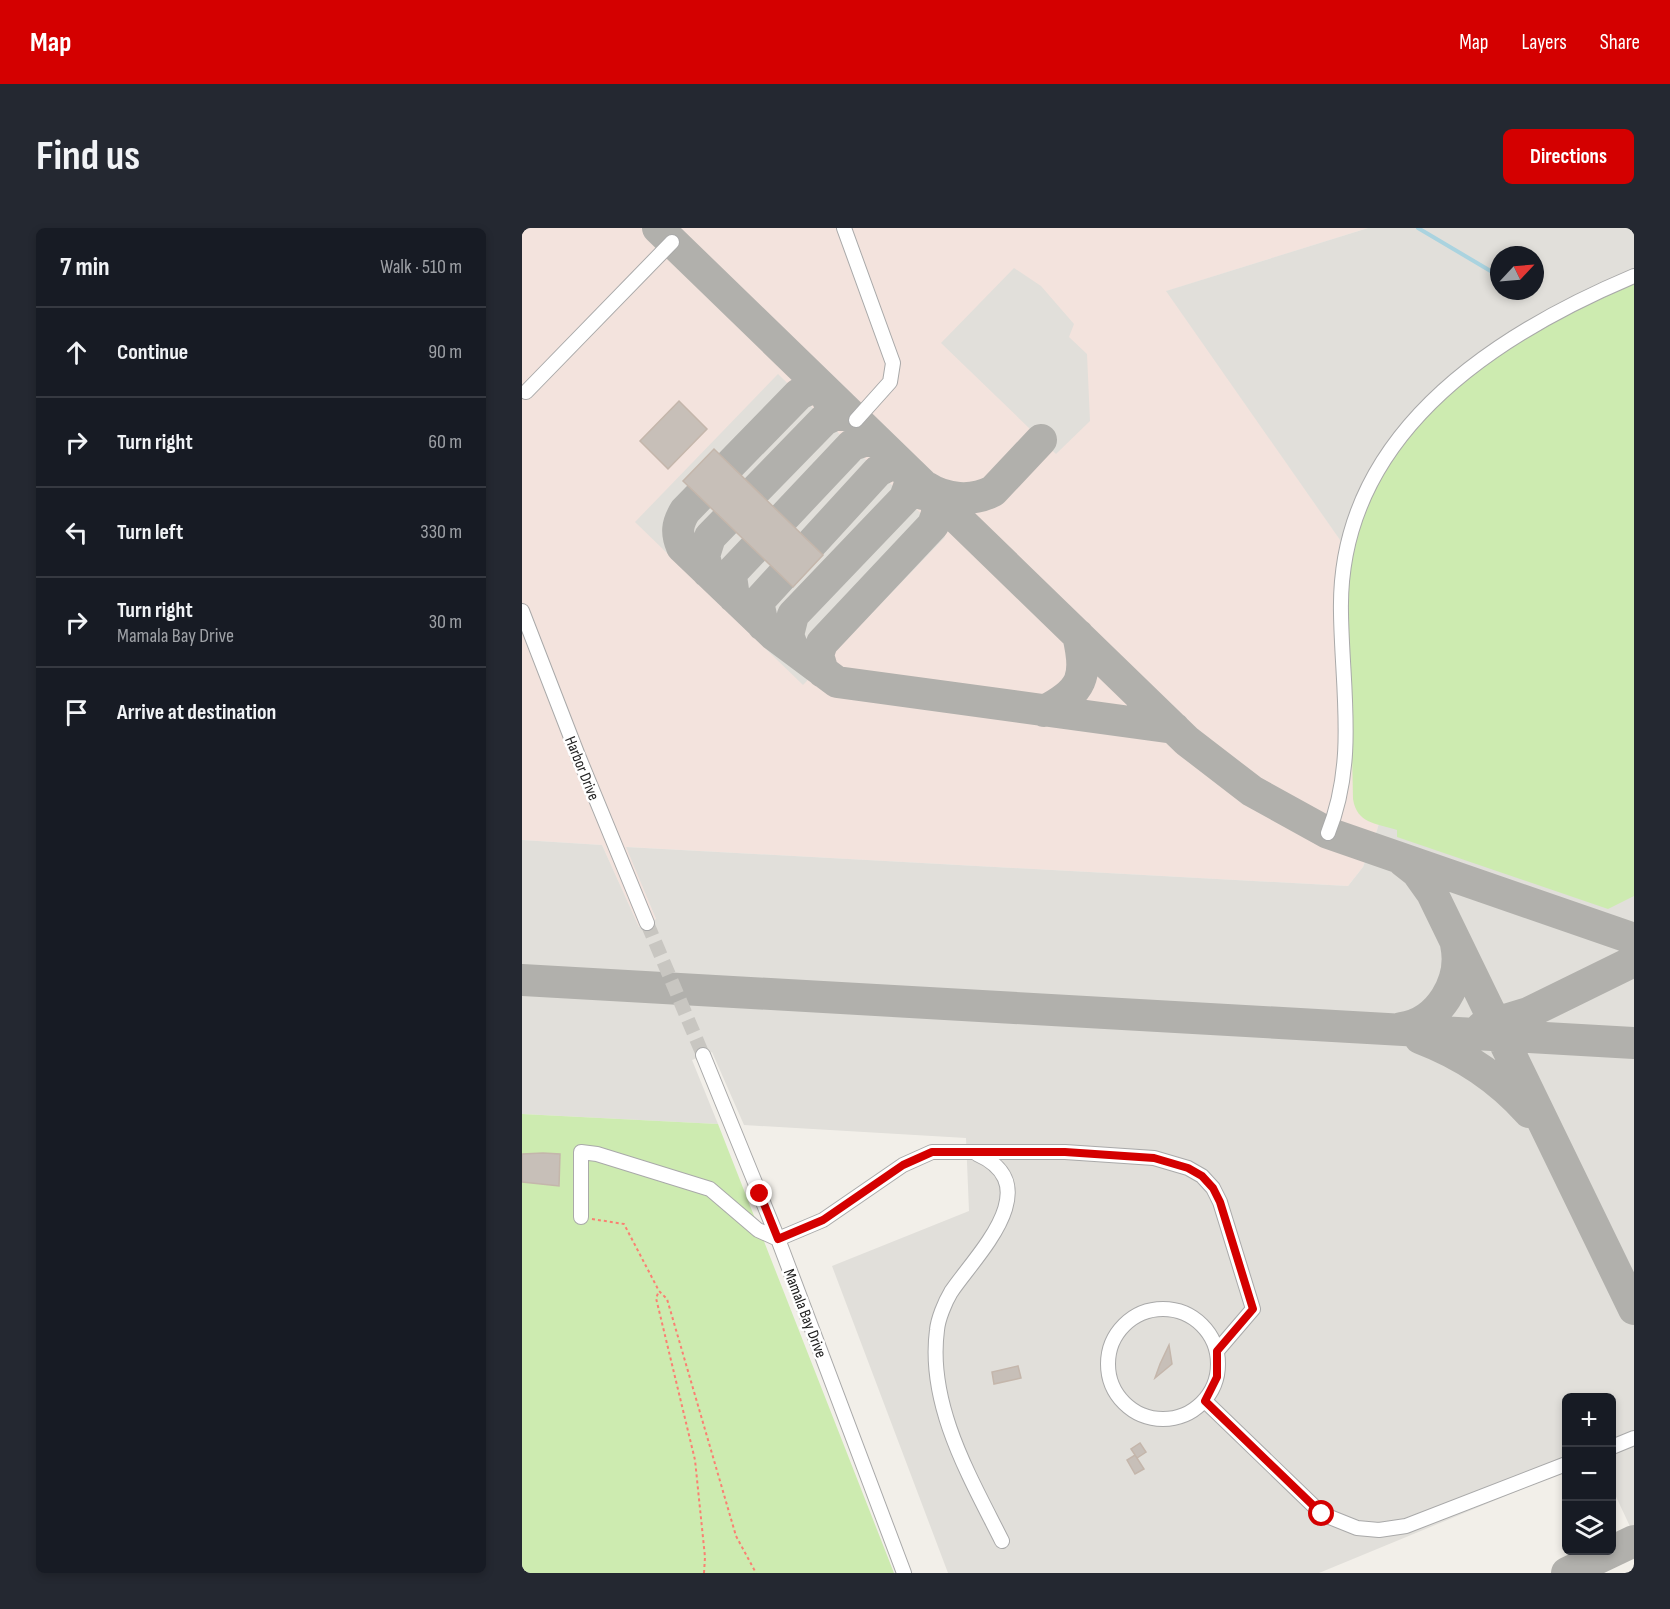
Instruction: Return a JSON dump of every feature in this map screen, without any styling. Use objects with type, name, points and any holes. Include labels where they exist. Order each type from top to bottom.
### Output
[{"type":"street","points":[[844,228],[893,363],[890,382],[856,420]]},
{"type":"street","points":[[526,392],[672,242]]},
{"type":"street","points":[[1328,833],[1339,805],[1345,775],[1341,614],[1343,559],[1352,526],[1372,480],[1410,422],[1441,392],[1476,364],[1548,318],[1634,276]]},
{"type":"street","name":"Harbor Drive","points":[[522,611],[647,923]]},
{"type":"street","name":"Mamala Bay Drive","points":[[702,1055],[778,1239],[904,1573]]},
{"type":"street","points":[[581,1217],[581,1152],[597,1154],[710,1189],[758,1230],[778,1239],[823,1220],[903,1165],[932,1152],[1065,1152],[1154,1158],[1188,1168],[1202,1176],[1213,1188],[1220,1202],[1253,1309],[1217,1351]]},
{"type":"street","points":[[975,1153],[994,1163],[1000,1171],[1005,1180],[1006,1203],[996,1233],[950,1294],[937,1329],[936,1365],[942,1400],[952,1436],[1002,1541]]},
{"type":"street","points":[[1150,1310],[1176,1310],[1199,1322],[1210,1335],[1217,1351],[1217,1377],[1205,1401],[1192,1412],[1176,1419],[1158,1420],[1142,1416],[1127,1406],[1116,1393],[1109,1377],[1108,1359],[1112,1342],[1121,1328],[1134,1316],[1150,1310]]},
{"type":"street","points":[[1205,1401],[1322,1514],[1356,1528],[1378,1530],[1406,1526],[1562,1466]]},
{"type":"street","points":[[1616,1445],[1634,1438]]},
{"type":"path","points":[[581,1217],[624,1224],[659,1291],[668,1299],[736,1536],[756,1573]]},
{"type":"path","points":[[659,1291],[656,1298],[695,1460],[705,1557],[704,1573]]},
{"type":"shaded area","points":[[522,228],[1368,228],[1167,291],[1426,663],[1377,830],[1363,867],[1348,886],[627,847],[656,919],[639,927],[602,845],[522,840]]},
{"type":"shaded area","points":[[1368,228],[1634,228],[1634,1535],[1616,1497],[1616,1393],[1562,1393],[1562,1473],[1319,1573],[948,1573],[832,1266],[969,1211],[966,1138],[744,1125],[712,1052],[692,1060],[718,1124],[522,1114],[522,840],[602,845],[639,927],[656,919],[626,847],[1348,886],[1363,867],[1377,830],[1426,663],[1166,291]]},
{"type":"shaded area","points":[[1014,268],[1041,286],[1074,324],[1069,337],[1087,354],[1090,421],[1056,454],[941,343]]},
{"type":"shaded area","points":[[778,374],[945,537],[803,685],[635,522]]},
{"type":"green space","points":[[1634,284],[1634,896],[1608,909],[1397,837],[1397,830],[1363,818],[1355,807],[1353,799],[1346,587],[1353,547],[1366,509],[1394,456],[1417,424],[1437,403],[1488,362],[1548,325]]},
{"type":"green space","points":[[522,1114],[718,1124],[894,1573],[522,1573]]},
{"type":"building","points":[[679,401],[707,429],[668,469],[640,441]]},
{"type":"building","points":[[714,449],[823,555],[793,587],[683,481]]},
{"type":"building","points":[[522,1154],[560,1154],[559,1186],[522,1182]]},
{"type":"building","points":[[1169,1345],[1172,1364],[1155,1378],[1160,1364]]},
{"type":"building","points":[[1018,1366],[1021,1378],[994,1384],[992,1372]]},
{"type":"building","points":[[1140,1443],[1146,1452],[1137,1458],[1131,1449]]},
{"type":"building","points":[[1135,1455],[1144,1469],[1135,1474],[1127,1460]]},
{"type":"waterway","points":[[1418,228],[1490,271]]},
{"type":"taxiway","points":[[658,228],[1187,741],[1252,791],[1328,833],[1634,939]]},
{"type":"taxiway","points":[[829,402],[824,390],[810,389],[799,394],[685,511],[679,524],[678,533],[682,547],[774,635],[837,682],[1174,728]]},
{"type":"taxiway","points":[[708,572],[704,556],[710,537],[824,420],[835,415],[850,415]]},
{"type":"taxiway","points":[[926,487],[950,497],[968,498],[985,495],[993,491],[1041,440]]},
{"type":"taxiway","points":[[734,597],[731,576],[734,570],[852,445],[864,441],[877,441]]},
{"type":"taxiway","points":[[763,625],[758,602],[878,471],[890,465],[903,466]]},
{"type":"taxiway","points":[[793,649],[788,635],[793,615],[905,498],[910,484],[908,471]]},
{"type":"taxiway","points":[[823,672],[818,655],[822,643],[933,525],[938,511],[933,495],[923,494]]},
{"type":"taxiway","points":[[1044,711],[1067,697],[1079,681],[1082,662],[1078,635]]},
{"type":"taxiway","points":[[1403,861],[1417,872],[1432,893],[1634,1309]]},
{"type":"taxiway","points":[[1401,1028],[1427,1018],[1446,998],[1456,972],[1456,944]]},
{"type":"taxiway","points":[[1482,1027],[1528,1013],[1634,961]]},
{"type":"taxiway","points":[[522,980],[1634,1043]]},
{"type":"taxiway","points":[[1420,1038],[1436,1044],[1479,1068],[1505,1088],[1529,1112]]},
{"type":"taxiway","points":[[1567,1573],[1634,1541]]},
{"type":"tunnel","points":[[647,923],[703,1055]]},
{"type":"route","points":[[760,1194],[778,1239],[823,1220],[903,1165],[932,1152],[1065,1152],[1154,1158],[1188,1168],[1202,1176],[1213,1188],[1220,1202],[1253,1309],[1217,1351],[1219,1364],[1217,1377],[1213,1390],[1205,1401],[1322,1514]]}]
